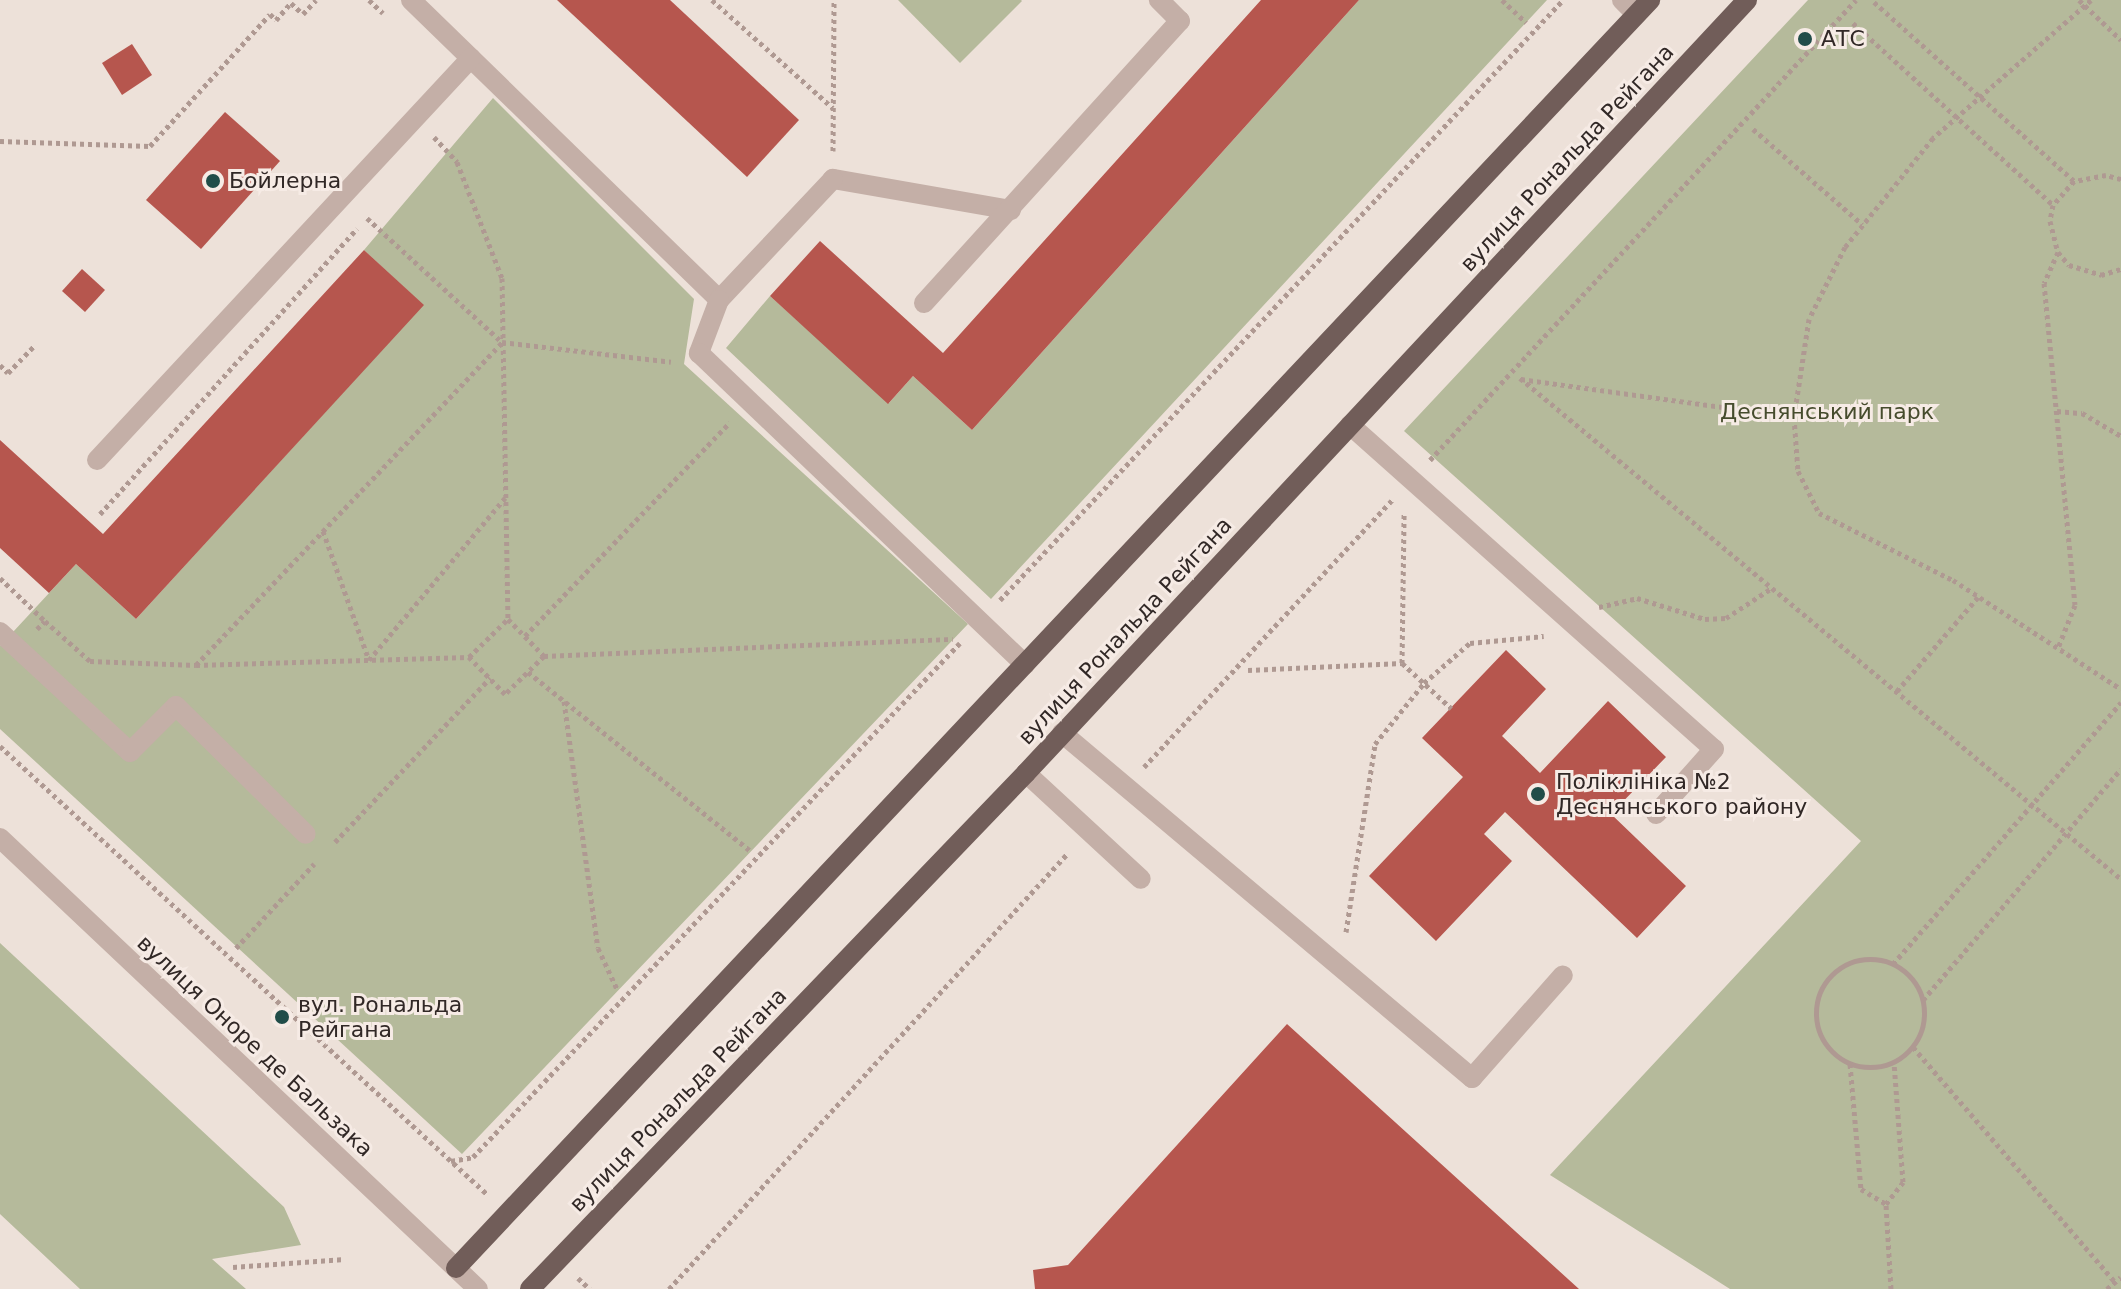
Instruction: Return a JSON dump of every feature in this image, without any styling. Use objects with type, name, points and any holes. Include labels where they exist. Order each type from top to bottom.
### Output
[{"type":"main road","name":"вулиця Рональда Рейгана","points":[[530,1289],[1026,773],[1747,0]]},
{"type":"main road","name":"вулиця Рональда Рейгана","points":[[456,1268],[1025,664],[1636,5]]},
{"type":"street","points":[[411,0],[719,300]]},
{"type":"street","points":[[924,303],[1180,21],[1159,0]]},
{"type":"street","points":[[97,460],[471,58]]},
{"type":"street","points":[[1011,210],[833,179],[719,300],[699,353],[1025,664]]},
{"type":"street","points":[[1350,425],[1714,749],[1656,814]]},
{"type":"street","points":[[0,632],[130,752],[176,706],[306,834]]},
{"type":"street","points":[[1062,733],[1472,1078],[1563,975]]},
{"type":"street","points":[[1026,773],[1141,879]]},
{"type":"street","name":"вулиця Оноре де Бальзака","points":[[0,838],[478,1289]]},
{"type":"path","points":[[0,141],[150,146],[270,14],[276,20],[291,3],[303,14],[316,0]]},
{"type":"path","points":[[712,0],[833,108]]},
{"type":"path","points":[[833,179],[834,0]]},
{"type":"path","points":[[1502,0],[1526,22]]},
{"type":"path","points":[[451,1161],[473,1157],[1563,0]]},
{"type":"path","points":[[1125,788],[1856,0]]},
{"type":"path","points":[[2091,0],[2082,2],[1956,116],[1862,224],[1809,319],[1794,417],[1798,471],[1819,513],[1978,597],[2121,689]]},
{"type":"path","points":[[1874,2],[2074,181]]},
{"type":"path","points":[[2082,2],[2121,40]]},
{"type":"path","points":[[1853,23],[2053,205]]},
{"type":"path","points":[[416,117],[457,162],[502,278],[508,619],[544,656]]},
{"type":"path","points":[[1753,129],[1862,224]]},
{"type":"path","points":[[2121,179],[2106,175],[2074,181],[2053,205],[2051,229],[2058,252],[2084,272],[2121,269]]},
{"type":"path","points":[[100,514],[369,216],[502,342],[714,367]]},
{"type":"path","points":[[2058,252],[2044,283],[2075,605],[2058,648]]},
{"type":"path","points":[[196,665],[502,342]]},
{"type":"path","points":[[0,365],[8,373],[34,346]]},
{"type":"path","points":[[1794,417],[1520,378],[2121,879]]},
{"type":"path","points":[[525,636],[750,401]]},
{"type":"path","points":[[2057,411],[2082,413],[2121,436]]},
{"type":"path","points":[[369,660],[506,497]]},
{"type":"path","points":[[1402,663],[1404,503]]},
{"type":"path","points":[[323,531],[369,660]]},
{"type":"path","points":[[0,578],[90,661],[196,665],[469,657],[508,619]]},
{"type":"path","points":[[1341,969],[1368,770],[1375,744],[1424,683],[1470,643],[1540,639],[1604,605],[1637,598],[1705,619],[1726,618],[1772,588]]},
{"type":"path","points":[[1897,691],[1978,597]]},
{"type":"path","points":[[19,649],[45,621]]},
{"type":"path","points":[[469,657],[505,694],[544,656],[953,639]]},
{"type":"path","points":[[1248,670],[1402,663],[1451,708]]},
{"type":"path","points":[[528,672],[751,851]]},
{"type":"path","points":[[331,846],[490,678]]},
{"type":"path","points":[[564,701],[598,948],[618,991]]},
{"type":"path","points":[[1893,964],[2121,703]]},
{"type":"path","points":[[0,746],[508,1213]]},
{"type":"path","points":[[1923,1000],[2121,769]]},
{"type":"path","points":[[669,1289],[1088,831]]},
{"type":"path","points":[[236,948],[321,857]]},
{"type":"path","points":[[1850,1064],[1894,1062],[1913,1047],[1925,1016],[1923,1000],[1893,964],[1876,959],[1843,966],[1821,991],[1816,1008],[1824,1041],[1850,1064],[1861,1189],[1886,1204]]},
{"type":"path","points":[[1913,1047],[2114,1281]]},
{"type":"path","points":[[1891,1289],[1886,1204],[1903,1182],[1894,1062]]},
{"type":"path","points":[[233,1267],[345,1259]]},
{"type":"path","points":[[558,1259],[590,1289]]},
{"type":"path","points":[[2107,1289],[2121,1277]]},
{"type":"green space","points":[[898,0],[1021,0],[1022,1],[960,63]]},
{"type":"green space","points":[[1359,0],[1547,0],[991,599],[726,348],[770,296],[889,403],[913,376],[972,430]]},
{"type":"green space","name":"Деснянський парк","points":[[1808,0],[2121,0],[2121,1289],[1730,1289],[1550,1175],[1861,841],[1404,431]]},
{"type":"green space","points":[[493,98],[694,299],[684,364],[968,624],[462,1154],[0,729],[0,646],[76,564],[136,619],[423,305],[364,250]]},
{"type":"green space","points":[[0,943],[284,1207],[301,1245],[212,1259],[246,1289],[80,1289],[0,1214]]},
{"type":"building","points":[[557,0],[670,0],[799,120],[747,177]]},
{"type":"building","points":[[1261,0],[1359,0],[972,430],[913,376],[888,404],[770,296],[820,241],[943,353]]},
{"type":"building","points":[[132,44],[152,75],[122,95],[102,63]]},
{"type":"building","name":"Бойлерна","points":[[225,112],[280,161],[201,249],[146,200]]},
{"type":"building","points":[[364,250],[424,305],[136,619],[76,564],[49,593],[0,548],[0,440],[103,534]]},
{"type":"building","points":[[82,269],[105,290],[85,312],[62,291]]},
{"type":"building","name":"Поліклініка №2 Деснянського району","points":[[1506,650],[1546,689],[1502,736],[1540,773],[1608,701],[1666,757],[1611,814],[1686,886],[1637,938],[1505,812],[1484,834],[1512,861],[1436,941],[1369,876],[1463,777],[1422,738]]},
{"type":"building","points":[[1287,1024],[1579,1289],[1035,1289],[1033,1270],[1068,1265]]},
{"type":"place","name":"АТС","points":[[1805,39]]},
{"type":"place","name":"Бойлерна","points":[[213,181]]},
{"type":"place","name":"Поліклініка №2 Деснянського району","points":[[1538,794]]},
{"type":"place","name":"вул. Рональда Рейгана","points":[[282,1017]]}]
